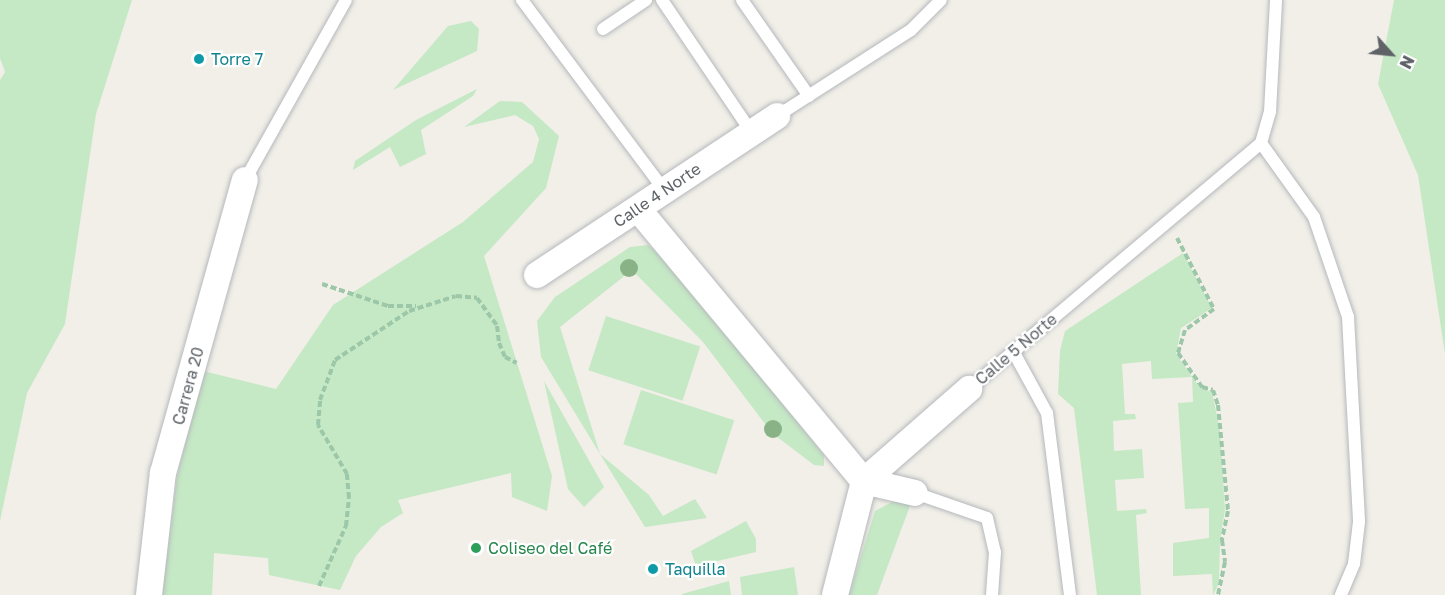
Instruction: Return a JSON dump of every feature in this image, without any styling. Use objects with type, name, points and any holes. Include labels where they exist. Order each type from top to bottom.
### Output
[{"type":"street","name":"Calle 4 Norte","points":[[537,275],[777,116]]},
{"type":"street","name":"Carrera 20","points":[[149,595],[163,473],[244,180]]},
{"type":"street","points":[[638,209],[864,481],[915,493]]},
{"type":"street","name":"Calle 5 Norte","points":[[864,481],[969,389]]},
{"type":"street","points":[[835,595],[864,481]]},
{"type":"lane","points":[[244,180],[346,0]]},
{"type":"lane","points":[[522,0],[664,190]]},
{"type":"lane","points":[[603,28],[646,0]]},
{"type":"lane","points":[[662,0],[752,133]]},
{"type":"lane","points":[[742,0],[809,96]]},
{"type":"lane","points":[[777,116],[911,30],[941,0]]},
{"type":"lane","points":[[1276,0],[1270,112],[1261,143],[1314,217],[1348,317],[1359,522],[1354,564],[1341,595]]},
{"type":"lane","name":"Calle 5 Norte","points":[[969,389],[1261,143]]},
{"type":"lane","points":[[1013,351],[1047,413],[1070,595]]},
{"type":"lane","points":[[915,493],[987,518],[995,552],[992,595]]},
{"type":"path","points":[[1167,222],[1214,309],[1185,330],[1178,353],[1202,387],[1213,390],[1221,423],[1228,511],[1222,540],[1225,562],[1218,595]]},
{"type":"path","points":[[322,284],[388,306],[421,306]]},
{"type":"path","points":[[319,586],[346,526],[349,498],[346,474],[318,425],[325,380],[335,360],[353,345],[421,306],[456,296],[477,298],[497,326],[499,344],[505,357],[517,363]]},
{"type":"green space","points":[[0,0],[132,0],[96,114],[65,324],[27,393],[0,521],[0,80],[5,72],[0,58]]},
{"type":"green space","points":[[1394,0],[1445,0],[1445,354],[1418,175],[1378,84]]},
{"type":"green space","points":[[471,21],[479,29],[477,51],[393,90],[448,26]]},
{"type":"green space","points":[[477,89],[473,96],[421,130],[426,154],[400,167],[390,147],[353,170],[355,161],[416,120]]},
{"type":"green space","points":[[500,101],[522,102],[559,136],[546,188],[484,256],[552,476],[547,511],[512,497],[511,473],[398,500],[403,513],[381,527],[356,556],[340,590],[269,575],[268,558],[214,553],[212,595],[162,595],[177,477],[203,371],[276,389],[333,305],[463,222],[533,162],[539,139],[533,126],[515,115],[464,127]]},
{"type":"green space","points":[[648,245],[664,258],[824,455],[824,466],[814,465],[772,433],[703,342],[632,270],[560,327],[600,454],[541,357],[537,321],[555,297],[630,247]]},
{"type":"green space","points":[[1183,253],[1212,308],[1181,328],[1176,354],[1200,388],[1212,392],[1220,431],[1225,510],[1220,540],[1219,583],[1213,595],[1212,574],[1173,576],[1173,543],[1209,538],[1209,508],[1185,509],[1178,403],[1193,402],[1192,377],[1152,379],[1151,361],[1122,364],[1125,414],[1135,414],[1136,419],[1113,421],[1114,451],[1142,449],[1144,478],[1115,480],[1117,511],[1146,509],[1147,513],[1136,515],[1141,595],[1097,595],[1074,408],[1058,394],[1060,351],[1065,331]]},
{"type":"green space","points":[[606,316],[700,347],[683,401],[588,370]]},
{"type":"green space","points":[[544,381],[604,487],[584,507],[568,489]]},
{"type":"green space","points":[[641,390],[734,420],[717,474],[623,444]]},
{"type":"green space","points":[[600,454],[649,495],[663,516],[695,499],[707,518],[645,527]]},
{"type":"green space","points":[[894,501],[911,503],[877,595],[849,595],[875,511]]},
{"type":"green space","points":[[746,521],[756,539],[756,552],[696,566],[691,551]]},
{"type":"green space","points":[[794,567],[798,595],[742,595],[740,577]]},
{"type":"green space","points":[[729,581],[731,595],[682,595],[682,594]]},
{"type":"place","name":"Torre 7","points":[[199,59]]},
{"type":"place","name":"Coliseo del Café","points":[[476,548]]},
{"type":"place","name":"Taquilla","points":[[653,569]]}]
